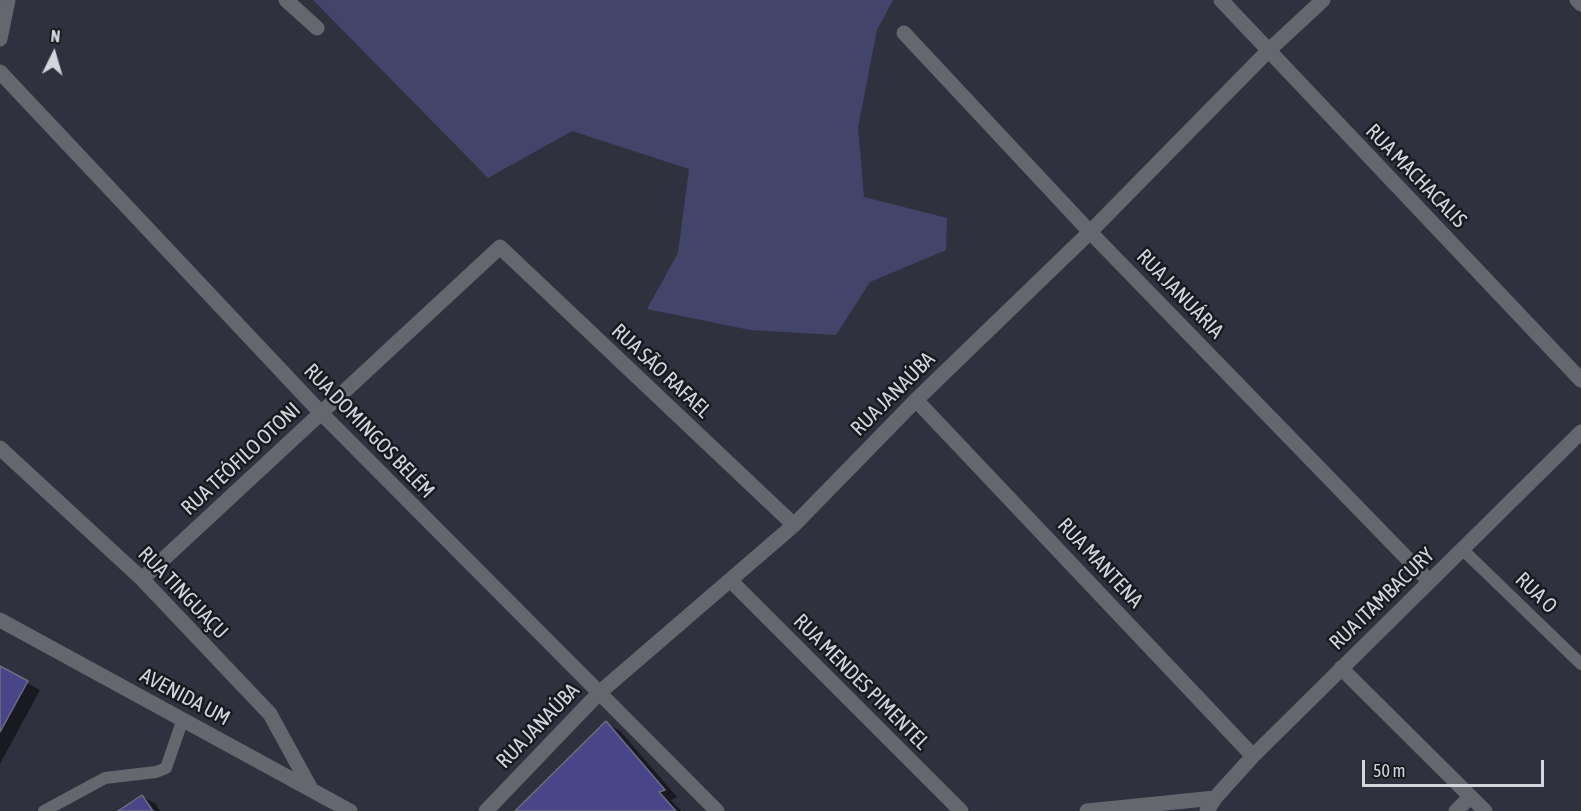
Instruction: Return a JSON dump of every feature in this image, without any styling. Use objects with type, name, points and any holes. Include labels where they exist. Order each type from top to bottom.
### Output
[{"type":"street","points":[[0,39],[8,0]]},
{"type":"street","points":[[286,0],[317,28]]},
{"type":"street","name":"RUA MACHACALIS","points":[[1221,0],[1581,380]]},
{"type":"street","name":"RUA JANAÚBA","points":[[486,811],[599,693],[732,582],[794,525],[916,400],[1090,232],[1268,51],[1323,0]]},
{"type":"street","points":[[1577,0],[1581,4]]},
{"type":"street","name":"RUA JANUÁRIA","points":[[904,33],[1090,232],[1430,581]]},
{"type":"street","name":"RUA DOMINGOS BELÉM","points":[[0,72],[322,414],[717,811]]},
{"type":"street","name":"RUA TEÓFILO OTONI","points":[[142,579],[500,247]]},
{"type":"street","name":"RUA SÃO RAFAEL","points":[[500,247],[794,525]]},
{"type":"street","name":"RUA MANTENA","points":[[916,400],[1253,756]]},
{"type":"street","name":"RUA ITAMBACURY","points":[[1211,805],[1253,756],[1581,432]]},
{"type":"street","name":"RUA TINGUAÇU","points":[[0,448],[142,579],[270,714],[311,789]]},
{"type":"street","name":"RUA MENDES PIMENTEL","points":[[732,582],[961,811]]},
{"type":"street","name":"AVENIDA UM","points":[[0,620],[350,811]]},
{"type":"street","points":[[1341,668],[1485,811]]},
{"type":"street","points":[[1456,811],[1470,796]]},
{"type":"street","points":[[1087,811],[1211,805]]},
{"type":"lane","name":"RUA O","points":[[1463,550],[1581,664]]},
{"type":"lane","points":[[44,811],[105,778],[156,772],[166,768],[183,719]]},
{"type":"shaded area","points":[[313,0],[893,0],[877,30],[858,127],[864,197],[947,218],[946,250],[870,282],[836,335],[750,330],[647,309],[678,253],[689,169],[572,131],[488,178]]},
{"type":"building","points":[[0,666],[28,681],[0,732]]},
{"type":"building","points":[[606,721],[665,790],[659,792],[676,811],[515,811]]},
{"type":"building","points":[[142,795],[153,811],[118,811]]}]
